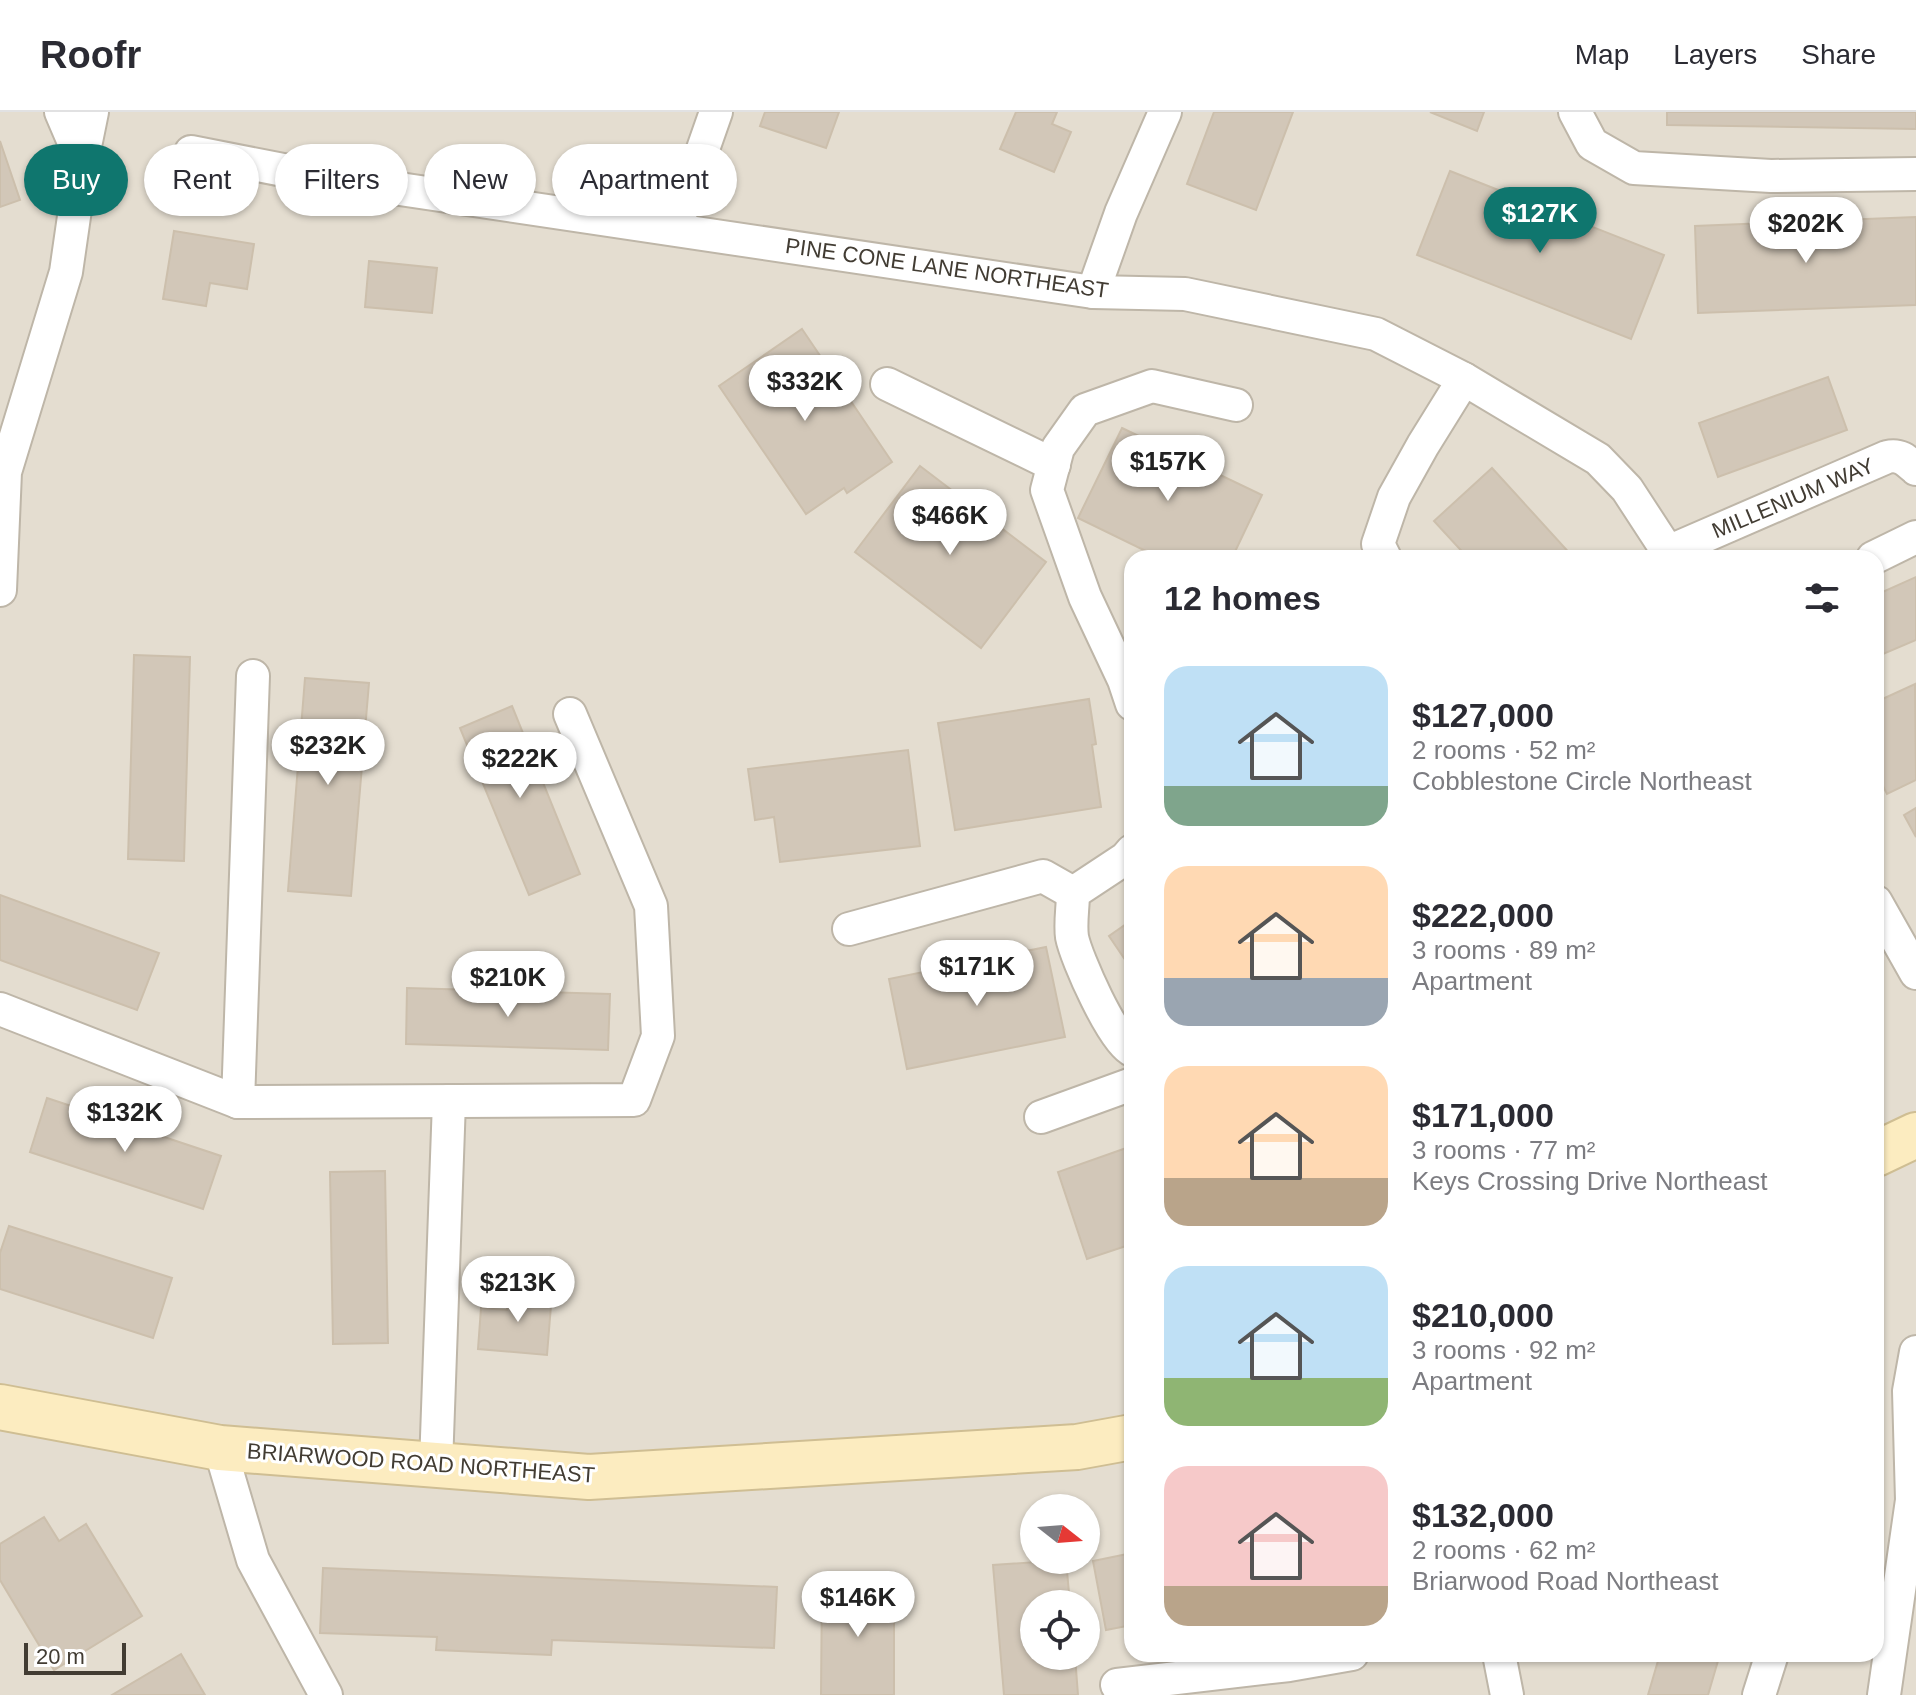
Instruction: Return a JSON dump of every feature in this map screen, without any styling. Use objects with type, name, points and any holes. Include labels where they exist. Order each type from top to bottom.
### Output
[{"type":"street","points":[[61,112],[75,144]]},
{"type":"street","points":[[85,144],[92,112]]},
{"type":"street","points":[[675,229],[716,112]]},
{"type":"street","points":[[1093,292],[1121,213],[1165,112]]},
{"type":"street","points":[[1575,112],[1592,144],[1634,168],[1771,176],[1916,174]]},
{"type":"street","name":"PINE CONE LANE NORTHEAST","points":[[259,165],[319,177],[1093,292],[1185,294],[1376,334],[1464,379],[1598,459],[1627,489],[1667,550]]},
{"type":"street","points":[[0,590],[5,472],[66,272],[74,216]]},
{"type":"street","points":[[1381,550],[1378,544],[1394,497],[1464,379]]},
{"type":"street","points":[[887,384],[1054,465]]},
{"type":"street","points":[[1124,680],[1085,597],[1047,490],[1058,448],[1085,410],[1152,386],[1236,405]]},
{"type":"street","name":"MILLENIUM WAY","points":[[1681,550],[1887,457],[1896,455],[1904,458],[1916,469]]},
{"type":"street","points":[[1884,553],[1916,537]]},
{"type":"street","points":[[238,1102],[253,676]]},
{"type":"street","points":[[0,1009],[238,1102],[634,1100],[658,1036],[651,906],[570,714]]},
{"type":"street","points":[[1073,893],[1124,859]]},
{"type":"street","points":[[849,929],[1043,876],[1073,893]]},
{"type":"street","points":[[1073,893],[1072,937],[1100,1007],[1124,1047]]},
{"type":"street","points":[[1884,916],[1916,973]]},
{"type":"street","points":[[1041,1117],[1124,1087]]},
{"type":"street","points":[[436,1465],[449,1101]]},
{"type":"street","points":[[1884,1150],[1916,1135]]},
{"type":"street","points":[[1884,1695],[1890,1578],[1912,1500],[1909,1391],[1916,1352]]},
{"type":"street","name":"BRIARWOOD ROAD NORTHEAST","points":[[0,1407],[220,1448],[589,1477],[1077,1447],[1124,1438]]},
{"type":"street","points":[[220,1448],[253,1560],[326,1695]]},
{"type":"street","points":[[1117,1685],[1306,1662]]},
{"type":"street","points":[[1501,1662],[1507,1695]]},
{"type":"street","points":[[1759,1695],[1769,1662]]},
{"type":"shaded area","points":[[0,112],[1916,112],[1916,1695],[0,1695]]},
{"type":"building","points":[[765,112],[839,112],[826,148],[760,126]]},
{"type":"building","points":[[1016,112],[1057,112],[1052,124],[1071,132],[1054,172],[1000,149]]},
{"type":"building","points":[[1214,112],[1293,112],[1256,210],[1187,184]]},
{"type":"building","points":[[1430,112],[1484,112],[1477,131]]},
{"type":"building","points":[[1667,112],[1916,112],[1916,129],[1667,125]]},
{"type":"building","points":[[0,141],[20,200],[0,207]]},
{"type":"building","points":[[1450,171],[1664,255],[1631,339],[1417,255]]},
{"type":"building","points":[[1916,217],[1916,305],[1698,313],[1695,226]]},
{"type":"building","points":[[174,231],[254,244],[247,289],[210,283],[206,306],[163,299]]},
{"type":"building","points":[[369,261],[437,268],[432,313],[365,307]]},
{"type":"building","points":[[802,329],[892,462],[847,493],[844,488],[806,514],[719,386]]},
{"type":"building","points":[[1828,377],[1847,430],[1718,477],[1699,423]]},
{"type":"building","points":[[1122,428],[1262,495],[1236,550],[1144,550],[1078,518]]},
{"type":"building","points":[[920,466],[1046,562],[981,648],[855,552]]},
{"type":"building","points":[[1492,468],[1567,550],[1461,550],[1434,521]]},
{"type":"building","points":[[1916,577],[1916,640],[1884,654],[1884,591]]},
{"type":"building","points":[[134,655],[190,657],[184,861],[128,859]]},
{"type":"building","points":[[305,678],[369,683],[351,896],[288,891]]},
{"type":"building","points":[[1915,684],[1916,780],[1887,794],[1884,788],[1884,698]]},
{"type":"building","points":[[1089,699],[1101,807],[955,830],[938,723]]},
{"type":"building","points":[[512,706],[580,874],[529,895],[460,728]]},
{"type":"building","points":[[908,750],[920,846],[780,862],[774,817],[755,820],[748,769]]},
{"type":"building","points":[[1916,808],[1916,837],[1904,815]]},
{"type":"building","points":[[0,895],[159,953],[137,1010],[0,960]]},
{"type":"building","points":[[1124,926],[1124,958],[1109,936]]},
{"type":"building","points":[[1046,947],[1065,1037],[907,1069],[889,979]]},
{"type":"building","points":[[407,988],[610,994],[608,1050],[406,1044]]},
{"type":"building","points":[[47,1098],[221,1156],[203,1209],[30,1152]]},
{"type":"building","points":[[1124,1149],[1124,1247],[1087,1259],[1058,1172]]},
{"type":"building","points":[[385,1171],[388,1343],[333,1344],[330,1172]]},
{"type":"building","points":[[9,1226],[172,1278],[153,1338],[0,1289],[0,1253]]},
{"type":"building","points":[[508,1289],[552,1293],[547,1355],[478,1349],[481,1308],[507,1310]]},
{"type":"building","points":[[44,1517],[59,1541],[86,1524],[142,1616],[54,1670],[0,1580],[0,1544]]},
{"type":"building","points":[[1124,1555],[1124,1627],[1106,1630],[1095,1574],[1100,1574],[1100,1560]]},
{"type":"building","points":[[1020,1563],[1020,1574],[1067,1574],[1069,1590],[1020,1590],[1020,1670],[1076,1670],[1078,1695],[1004,1695],[993,1565]]},
{"type":"building","points":[[323,1568],[777,1587],[774,1648],[552,1640],[551,1655],[436,1650],[437,1637],[320,1633]]},
{"type":"building","points":[[822,1582],[894,1582],[894,1695],[821,1695]]},
{"type":"building","points":[[181,1654],[205,1695],[112,1695]]},
{"type":"building","points":[[1658,1662],[1718,1662],[1708,1695],[1648,1695]]}]
